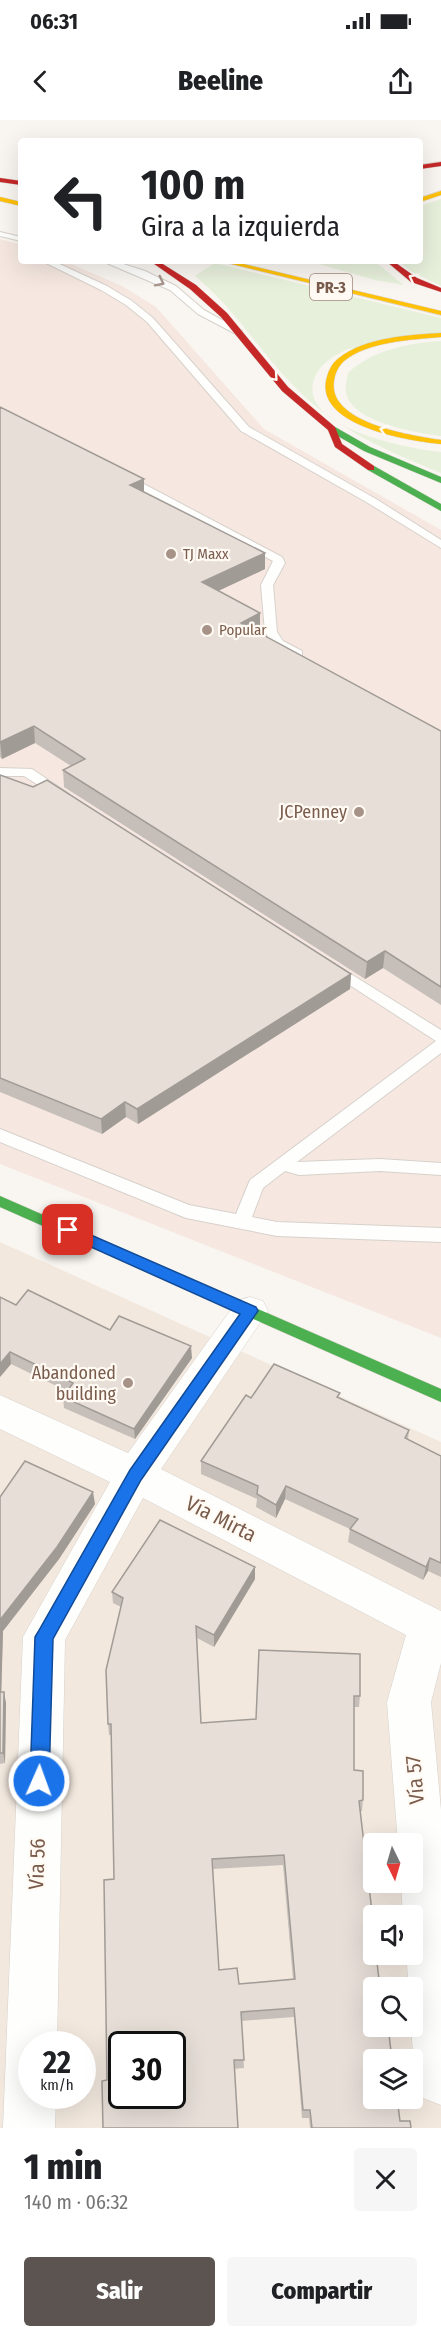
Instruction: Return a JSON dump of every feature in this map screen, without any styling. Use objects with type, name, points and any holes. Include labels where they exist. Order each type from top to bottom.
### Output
[{"type":"main road","points":[[423,167],[441,164]]},
{"type":"main road","points":[[423,173],[441,171]]},
{"type":"main road","points":[[0,180],[18,183]]},
{"type":"main road","points":[[423,199],[441,193]]},
{"type":"main road","points":[[0,199],[18,203]]},
{"type":"main road","points":[[0,209],[18,213]]},
{"type":"main road","points":[[157,264],[202,294],[224,315],[285,389],[332,429],[368,449],[441,480]]},
{"type":"main road","name":"PR-3","points":[[235,264],[441,313]]},
{"type":"main road","name":"PR-3","points":[[280,264],[441,302]]},
{"type":"main road","points":[[393,264],[414,280],[441,290]]},
{"type":"main road","points":[[441,335],[399,340],[356,352],[342,360],[335,368],[329,386],[334,403],[366,424],[409,437],[441,442]]},
{"type":"main road","points":[[332,429],[338,446],[369,467],[441,508]]},
{"type":"main road","points":[[0,1201],[441,1396]]},
{"type":"street","name":"Vía 56","points":[[32,2031],[44,1637],[135,1475],[250,1311]]},
{"type":"street","name":"Vía Mirta","points":[[0,1411],[135,1475],[435,1629]]},
{"type":"street","name":"Vía 57","points":[[435,1629],[409,1702],[441,2080]]},
{"type":"street","name":"Vía 56","points":[[29,2128],[30,2109]]},
{"type":"lane","points":[[0,234],[18,238]]},
{"type":"lane","points":[[52,264],[129,303],[151,321],[245,429],[372,501],[441,545]]},
{"type":"lane","points":[[115,264],[173,288],[201,312],[237,332]]},
{"type":"lane","points":[[115,471],[278,559],[279,563],[267,585],[271,632],[279,644],[312,662]]},
{"type":"lane","points":[[0,772],[27,772],[77,804]]},
{"type":"lane","points":[[320,960],[441,1037]]},
{"type":"lane","points":[[242,1221],[256,1184],[441,1045]]},
{"type":"lane","points":[[0,1135],[186,1211],[277,1228],[441,1235]]},
{"type":"lane","points":[[283,1164],[299,1169],[380,1165],[441,1169]]},
{"type":"shaded area","points":[[0,239],[18,244],[18,264],[71,264],[122,286],[156,307],[264,429],[441,530],[441,1338],[0,1164]]},
{"type":"shaded area","points":[[0,1242],[441,1442],[441,2128],[0,2128]]},
{"type":"green space","points":[[441,199],[441,286],[410,271],[402,264],[423,264],[423,205]]},
{"type":"green space","points":[[213,264],[441,318],[441,333],[348,349],[331,358],[318,371],[313,383],[314,399],[324,412],[277,368],[221,301],[195,276]]},
{"type":"green space","points":[[319,264],[378,264],[404,285],[375,280]]},
{"type":"green space","points":[[441,341],[441,436],[386,424],[359,411],[350,402],[346,392],[347,377],[348,373],[358,365],[392,349]]},
{"type":"green space","points":[[341,424],[384,441],[441,452],[441,473],[379,446]]},
{"type":"building","points":[[0,407],[144,479],[130,485],[265,553],[202,582],[260,613],[241,623],[441,731],[441,987],[385,951],[367,962],[63,770],[85,759],[34,726],[0,742]]},
{"type":"building","points":[[0,775],[33,787],[47,780],[351,974],[137,1109],[125,1102],[101,1119],[0,1078]]},
{"type":"building","points":[[28,1290],[110,1330],[119,1316],[191,1346],[134,1429],[63,1397],[73,1383],[10,1352],[0,1364],[0,1297],[16,1305]]},
{"type":"building","points":[[274,1364],[340,1393],[337,1397],[409,1430],[405,1438],[441,1456],[441,1563],[430,1558],[426,1567],[350,1529],[358,1519],[286,1486],[276,1505],[257,1494],[258,1486],[201,1461],[246,1395],[251,1398]]},
{"type":"building","points":[[25,1461],[93,1492],[57,1547],[0,1620],[0,1497]]},
{"type":"building","points":[[160,1520],[255,1567],[214,1635],[196,1626],[201,1723],[256,1719],[259,1650],[360,1654],[360,1696],[354,1696],[354,1770],[363,1771],[363,1800],[359,1801],[363,1835],[363,1893],[370,1893],[371,1905],[363,1905],[363,1965],[377,1965],[379,1977],[363,1977],[363,2037],[389,2037],[391,2049],[363,2049],[363,2109],[398,2109],[400,2121],[410,2121],[411,2128],[312,2128],[310,2110],[303,2110],[294,2008],[241,2012],[244,2060],[234,2060],[238,2128],[103,2128],[102,2081],[107,2080],[104,1880],[114,1879],[111,1724],[108,1724],[106,1670],[123,1598],[112,1592]],"holes":[[[284,1855],[295,1979],[239,1984],[237,1968],[219,1970],[212,1859]]]},
{"type":"building","points":[[0,1692],[4,1692],[3,1753],[0,1753]]},
{"type":"traffic: fast","points":[[332,429],[367,449],[441,480]]},
{"type":"traffic: fast","points":[[371,468],[441,508]]},
{"type":"traffic: fast","points":[[0,1201],[441,1396]]},
{"type":"traffic: slow","points":[[423,199],[441,193]]},
{"type":"traffic: slow","points":[[0,199],[18,203]]},
{"type":"traffic: slow","points":[[235,264],[441,313]]},
{"type":"traffic: slow","points":[[441,335],[392,341],[355,351],[341,360],[332,372],[329,386],[335,402],[352,417],[402,436],[441,442]]},
{"type":"traffic: jam","points":[[423,167],[441,164]]},
{"type":"traffic: jam","points":[[0,180],[18,183]]},
{"type":"traffic: jam","points":[[158,264],[193,287],[224,315],[285,389],[332,429],[338,445],[371,468]]},
{"type":"traffic: jam","points":[[393,264],[414,280],[441,290]]},
{"type":"place","name":"TJ Maxx","points":[[171,554]]},
{"type":"place","name":"Popular","points":[[207,630]]},
{"type":"place","name":"JCPenney","points":[[359,812]]},
{"type":"place","name":"Abandoned building","points":[[128,1383]]},
{"type":"route","points":[[39,1781],[44,1637],[135,1475],[250,1311],[68,1230]]}]
